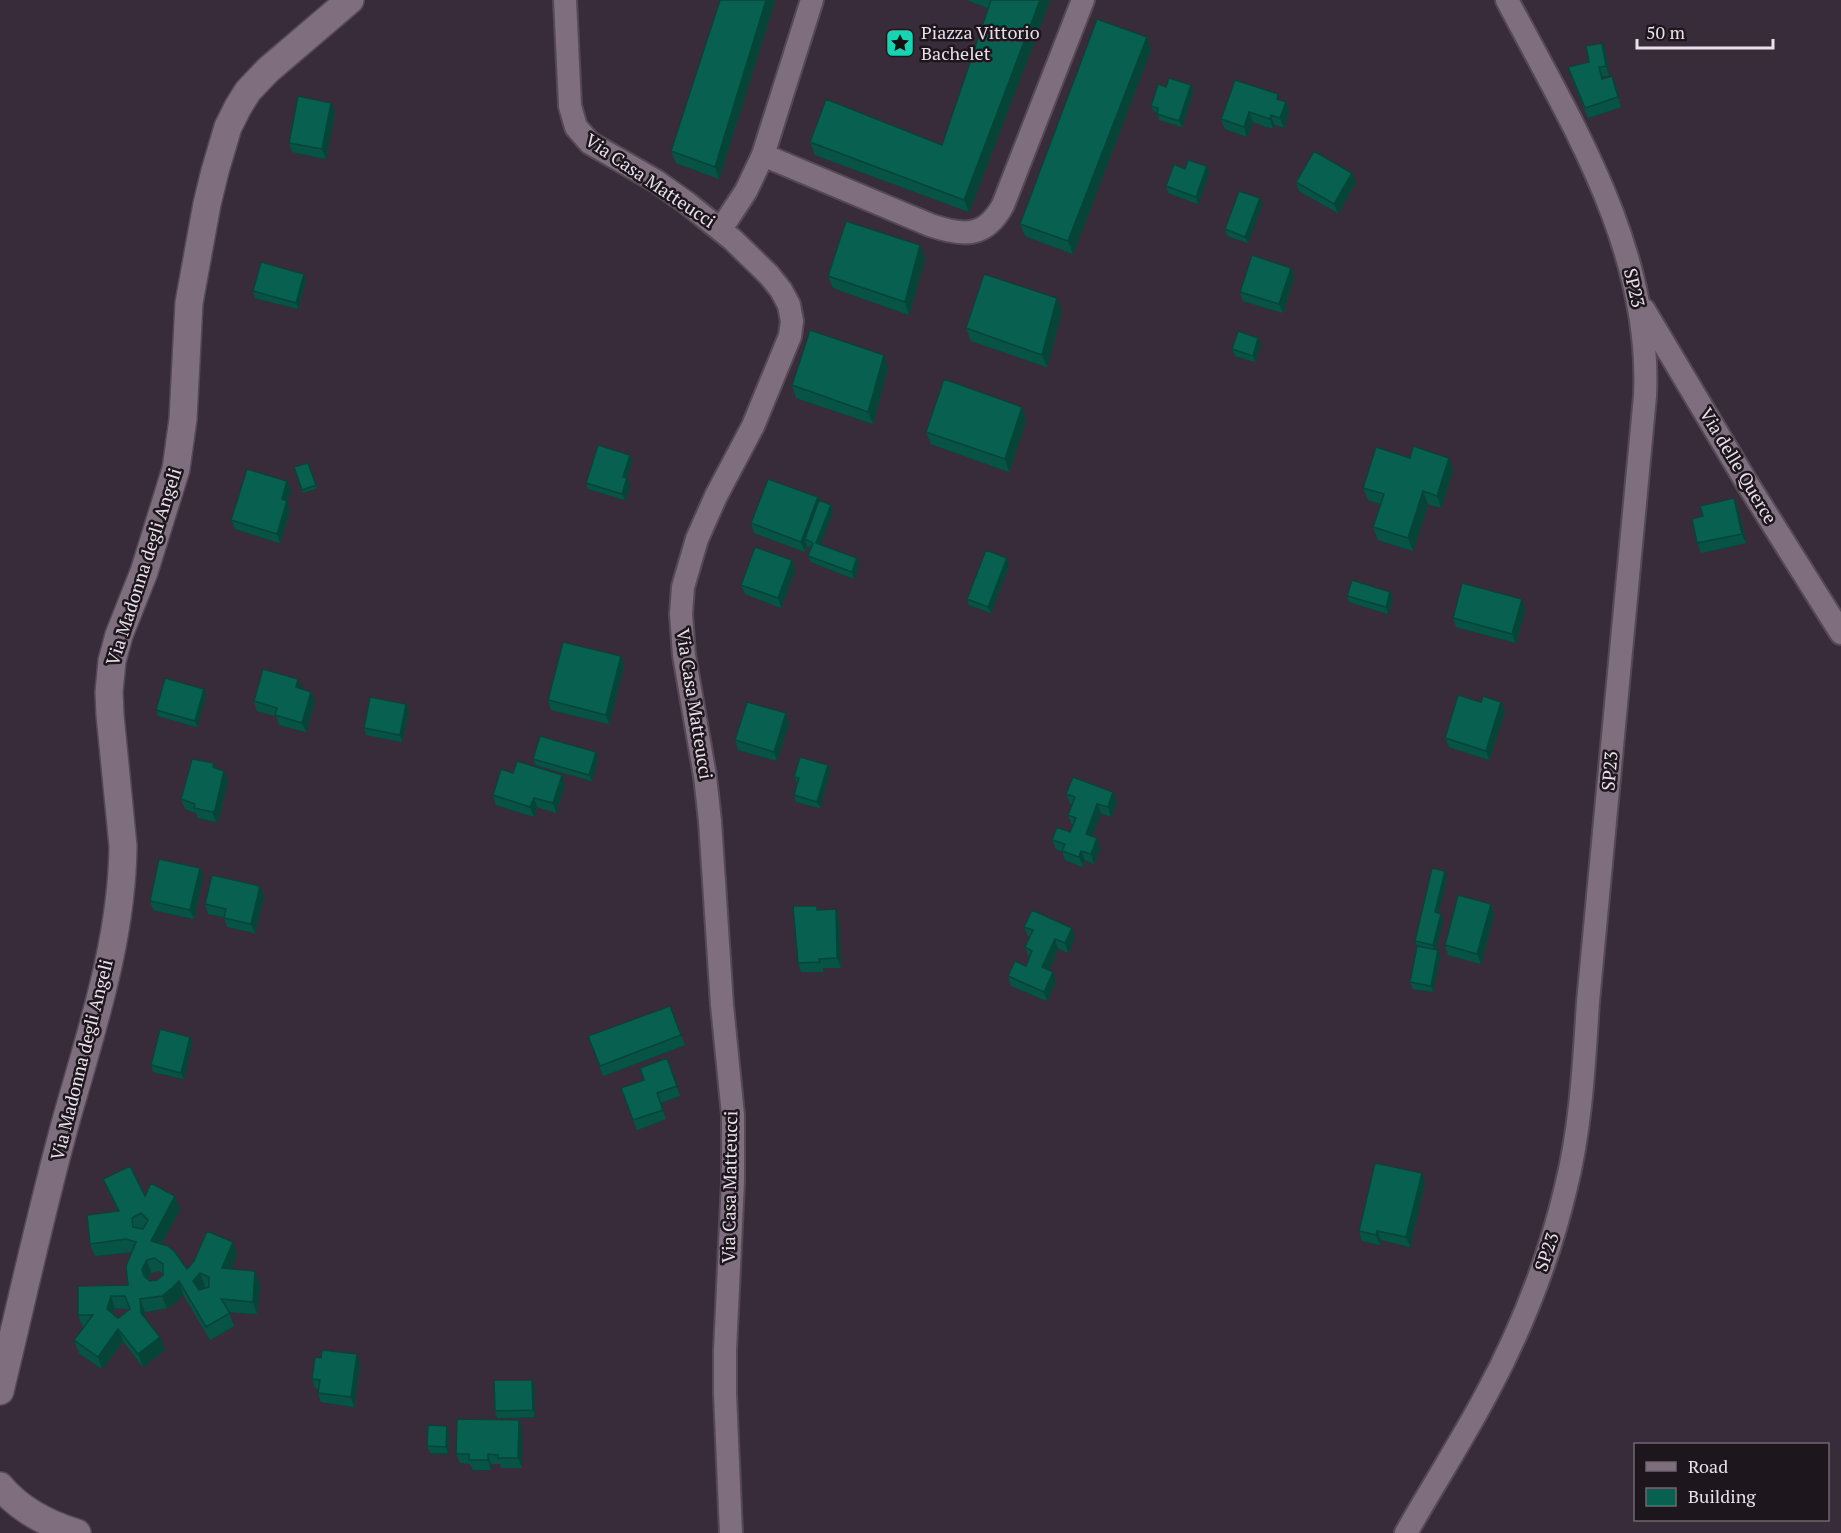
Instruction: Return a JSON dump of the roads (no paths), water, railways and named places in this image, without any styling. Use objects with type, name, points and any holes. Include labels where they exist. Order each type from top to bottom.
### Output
[{"type":"street","name":"Via Madonna degli Angeli","points":[[0,1391],[64,1128],[94,1024],[111,949],[123,867],[123,846],[111,729],[110,670],[116,643],[146,565],[176,469],[183,419],[189,303],[211,187],[228,128],[248,91],[268,70],[350,0]]},
{"type":"street","name":"Via Casa Matteucci","points":[[565,0],[570,106],[576,127],[598,148],[669,189],[721,229],[776,283],[789,305],[792,321],[790,336],[756,419],[697,539],[685,580],[681,614],[684,654],[710,813],[722,1005],[733,1115],[734,1172],[725,1351],[731,1533]]},
{"type":"street","points":[[721,229],[746,191],[763,155],[812,0]]},
{"type":"street","points":[[763,155],[941,229],[959,233],[974,232],[992,223],[1004,205],[1083,0]]},
{"type":"street","name":"SP23","points":[[1406,1533],[1475,1415],[1508,1352],[1546,1255],[1567,1185],[1582,1086],[1645,396],[1645,347],[1637,298],[1625,249],[1601,183],[1507,0]]},
{"type":"street","name":"Via delle Querce","points":[[1637,298],[1747,483],[1841,633]]},
{"type":"street","points":[[0,1486],[31,1513],[77,1533]]},
{"type":"place","name":"Piazza Vittorio Bachelet","points":[[900,43]]}]
